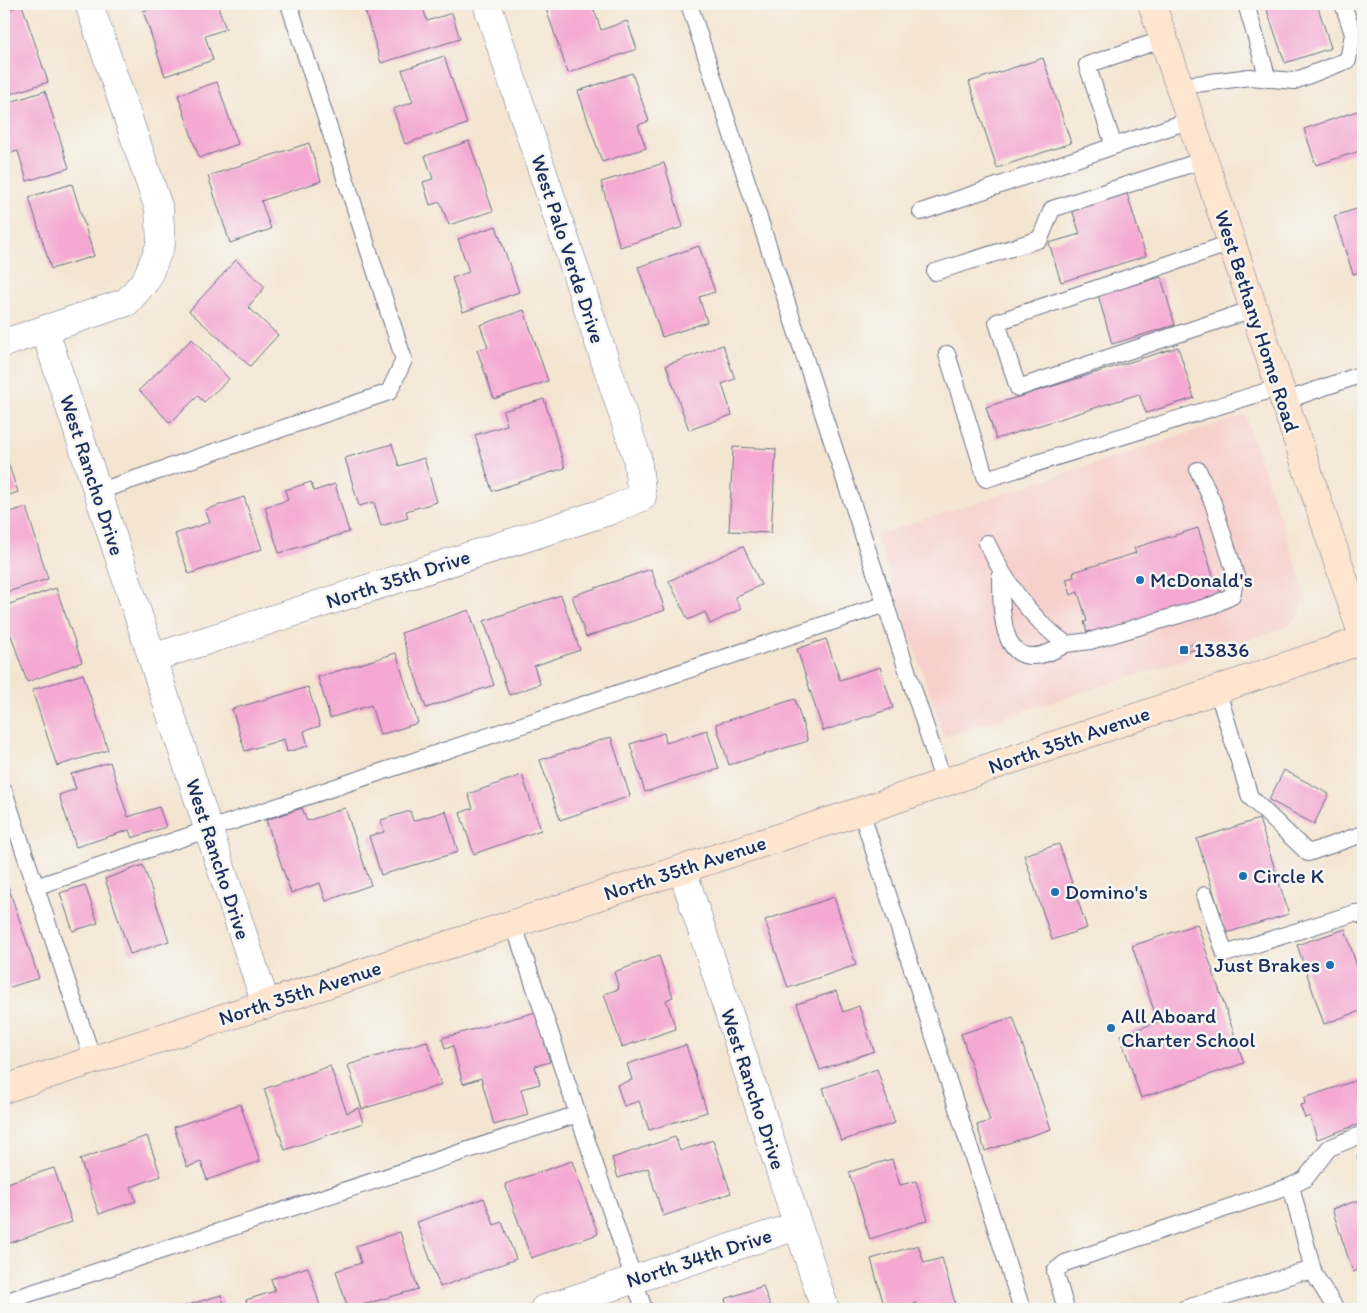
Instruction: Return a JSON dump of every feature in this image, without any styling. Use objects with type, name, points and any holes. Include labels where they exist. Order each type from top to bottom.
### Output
[{"type":"main road","name":"West Bethany Home Road","points":[[1154,4],[1231,243],[1363,638]]},
{"type":"main road","name":"North 35th Avenue","points":[[4,1089],[861,811],[1363,638]]},
{"type":"street","points":[[4,343],[45,331],[127,302],[146,280],[161,244],[159,209],[89,4]]},
{"type":"street","name":"West Palo Verde Drive","points":[[487,4],[637,457],[642,496]]},
{"type":"street","name":"West Rancho Drive","points":[[45,331],[266,1005]]},
{"type":"street","name":"North 35th Drive","points":[[152,658],[609,511],[642,496]]},
{"type":"street","name":"West Rancho Drive","points":[[682,869],[825,1309]]},
{"type":"street","name":"North 34th Drive","points":[[544,1309],[797,1226]]},
{"type":"lane","points":[[98,492],[390,392],[404,360],[289,4]]},
{"type":"lane","points":[[689,4],[944,783]]},
{"type":"lane","points":[[1246,4],[1268,79]]},
{"type":"lane","points":[[1180,86],[1250,77],[1294,81],[1348,60],[1353,34],[1343,4]]},
{"type":"lane","points":[[1114,146],[1087,65],[1164,39]]},
{"type":"lane","points":[[921,212],[1191,120]]},
{"type":"lane","points":[[935,272],[1040,239],[1052,209],[1204,160]]},
{"type":"lane","points":[[1231,243],[997,322],[1018,388],[1253,308]]},
{"type":"lane","points":[[947,354],[986,479],[1282,394],[1363,374]]},
{"type":"lane","points":[[1001,574],[1001,612],[1007,640],[1016,650],[1029,656],[1048,654],[1066,644],[1090,641],[1165,621],[1232,596],[1236,576],[1213,503],[1198,470]]},
{"type":"lane","points":[[987,543],[1001,574],[1029,612],[1048,631],[1066,644]]},
{"type":"lane","points":[[35,888],[886,604]]},
{"type":"lane","points":[[1217,689],[1250,797],[1308,853],[1363,834]]},
{"type":"lane","points":[[4,791],[93,1060]]},
{"type":"lane","points":[[861,811],[1022,1309]]},
{"type":"lane","points":[[1205,894],[1225,954],[1258,942],[1355,913],[1363,916]]},
{"type":"lane","points":[[513,923],[644,1309]]},
{"type":"lane","points":[[4,1302],[578,1114]]},
{"type":"lane","points":[[1066,1309],[1055,1272],[1073,1258],[1290,1186],[1305,1179],[1329,1148],[1363,1134]]},
{"type":"lane","points":[[1290,1186],[1314,1274],[1336,1309]]},
{"type":"lane","points":[[1184,1309],[1298,1273],[1314,1274]]},
{"type":"shaded area","points":[[1245,415],[1301,579],[1304,598],[1300,614],[1285,628],[944,736],[876,535]]},
{"type":"building","points":[[165,4],[217,4],[226,29],[205,36],[213,60],[165,76],[143,11]]},
{"type":"building","points":[[363,4],[422,4],[427,21],[452,13],[460,39],[381,63]]},
{"type":"building","points":[[551,4],[592,4],[601,30],[627,21],[637,49],[568,73],[545,6]]},
{"type":"building","points":[[1265,4],[1317,4],[1331,48],[1285,63]]},
{"type":"building","points":[[22,5],[48,82],[4,96],[4,12]]},
{"type":"building","points":[[444,56],[467,124],[405,144],[393,109],[413,102],[402,70]]},
{"type":"building","points":[[1043,58],[1071,143],[997,168],[969,82]]},
{"type":"building","points":[[632,73],[649,121],[638,125],[646,148],[602,162],[578,91]]},
{"type":"building","points":[[217,82],[238,144],[199,158],[178,95]]},
{"type":"building","points":[[45,91],[69,168],[27,181],[18,151],[4,155],[4,119],[7,118],[4,104]]},
{"type":"building","points":[[1363,109],[1363,150],[1316,165],[1304,129]]},
{"type":"building","points":[[469,141],[493,211],[449,225],[440,202],[430,205],[423,182],[433,179],[425,156]]},
{"type":"building","points":[[309,143],[321,181],[261,201],[271,229],[230,243],[208,176]]},
{"type":"building","points":[[664,163],[683,227],[620,247],[601,182]]},
{"type":"building","points":[[72,184],[94,256],[51,269],[29,197]]},
{"type":"building","points":[[1126,190],[1146,256],[1061,282],[1049,243],[1080,234],[1071,207]]},
{"type":"building","points":[[1363,207],[1363,271],[1353,274],[1334,216]]},
{"type":"building","points":[[496,226],[519,292],[463,312],[452,278],[469,272],[458,239]]},
{"type":"building","points":[[699,246],[715,292],[699,297],[707,322],[662,337],[638,267]]},
{"type":"building","points":[[236,260],[265,287],[248,307],[278,335],[250,366],[189,311]]},
{"type":"building","points":[[1161,277],[1175,325],[1112,344],[1098,295]]},
{"type":"building","points":[[524,310],[548,381],[494,399],[477,350],[488,347],[480,325]]},
{"type":"building","points":[[192,339],[229,379],[204,402],[198,396],[170,423],[139,390]]},
{"type":"building","points":[[723,345],[735,379],[722,384],[732,415],[689,430],[666,365]]},
{"type":"building","points":[[1178,347],[1194,398],[1146,413],[1139,394],[996,439],[986,407]]},
{"type":"building","points":[[544,399],[565,468],[492,491],[475,435],[507,425],[503,411]]},
{"type":"building","points":[[392,444],[399,466],[424,458],[437,502],[406,511],[408,518],[381,526],[374,502],[359,506],[345,458]]},
{"type":"building","points":[[733,447],[776,449],[771,533],[729,531]]},
{"type":"building","points":[[4,451],[18,492],[4,497]]},
{"type":"building","points":[[311,482],[314,491],[335,484],[349,532],[279,553],[265,507],[288,500],[285,490]]},
{"type":"building","points":[[244,497],[262,549],[189,574],[175,534],[210,522],[205,510]]},
{"type":"building","points":[[26,507],[48,579],[4,593],[4,514]]},
{"type":"building","name":"McDonald's","points":[[1198,528],[1215,582],[1217,582],[1221,594],[1092,634],[1091,631],[1087,632],[1084,622],[1087,621],[1078,592],[1071,595],[1066,579],[1074,577],[1073,572],[1136,553],[1134,548]]},
{"type":"building","points":[[743,546],[761,585],[735,597],[741,609],[710,624],[705,612],[688,620],[669,581]]},
{"type":"building","points":[[651,569],[665,610],[586,637],[572,596]]},
{"type":"building","points":[[56,588],[82,662],[27,682],[11,635],[8,636],[4,625],[4,606]]},
{"type":"building","points":[[561,595],[580,650],[534,666],[540,684],[509,695],[484,621]]},
{"type":"building","points":[[469,610],[494,685],[426,708],[401,633]]},
{"type":"building","points":[[826,639],[840,680],[880,667],[893,708],[823,731],[797,649]]},
{"type":"building","points":[[1195,643],[1197,649],[1181,653],[1180,648]]},
{"type":"building","points":[[396,653],[418,723],[380,735],[371,705],[330,718],[318,677]]},
{"type":"building","points":[[83,674],[108,750],[57,766],[32,690]]},
{"type":"building","points":[[308,687],[320,726],[304,731],[308,746],[287,752],[284,739],[245,751],[232,709]]},
{"type":"building","points":[[795,699],[808,741],[729,765],[716,724]]},
{"type":"building","points":[[707,730],[719,769],[645,792],[630,744],[664,733],[666,743]]},
{"type":"building","points":[[611,737],[630,796],[560,820],[540,760]]},
{"type":"building","points":[[110,762],[128,817],[159,807],[166,827],[132,838],[129,830],[76,847],[59,795],[76,789],[71,774]]},
{"type":"building","name":"Circle K","points":[[1284,770],[1329,794],[1314,824],[1269,800]]},
{"type":"building","points":[[522,775],[541,830],[474,854],[460,813],[473,808],[468,794]]},
{"type":"building","points":[[302,808],[307,821],[345,808],[371,885],[326,901],[320,883],[291,893],[266,820]]},
{"type":"building","points":[[410,811],[413,821],[446,811],[458,852],[381,875],[369,836],[384,832],[381,820]]},
{"type":"building","name":"Circle K","points":[[1259,819],[1289,914],[1226,933],[1197,839]]},
{"type":"building","name":"Domino's","points":[[1059,844],[1087,928],[1052,940],[1024,855]]},
{"type":"building","points":[[143,865],[169,941],[130,954],[105,879]]},
{"type":"building","points":[[4,874],[39,978],[4,989]]},
{"type":"building","points":[[85,885],[98,923],[73,931],[60,893]]},
{"type":"building","points":[[834,897],[856,965],[788,988],[765,920]]},
{"type":"building","points":[[1197,924],[1244,1063],[1141,1098],[1120,1035],[1158,1022],[1132,946]]},
{"type":"building","name":"Just Brakes","points":[[1345,929],[1363,985],[1363,1010],[1324,1024],[1297,945]]},
{"type":"building","points":[[659,956],[673,997],[666,1000],[676,1029],[622,1047],[604,994],[619,989],[614,972]]},
{"type":"building","points":[[836,991],[843,1012],[859,1006],[874,1051],[820,1070],[797,1004]]},
{"type":"building","points":[[536,1012],[550,1062],[535,1066],[540,1084],[521,1089],[528,1115],[494,1125],[481,1078],[463,1084],[453,1046],[445,1049],[442,1038]]},
{"type":"building","points":[[1013,1017],[1051,1129],[985,1151],[977,1125],[990,1121],[961,1034]]},
{"type":"building","points":[[427,1041],[441,1085],[362,1109],[348,1065]]},
{"type":"building","points":[[686,1045],[707,1112],[649,1130],[639,1101],[624,1106],[617,1085],[632,1080],[627,1064]]},
{"type":"building","points":[[330,1066],[347,1113],[358,1108],[363,1123],[285,1150],[264,1089]]},
{"type":"building","points":[[877,1069],[895,1123],[841,1141],[823,1088]]},
{"type":"building","points":[[1363,1078],[1363,1123],[1317,1139],[1310,1116],[1305,1118],[1300,1105],[1305,1104],[1304,1098]]},
{"type":"building","points":[[240,1104],[260,1161],[207,1180],[201,1162],[187,1167],[174,1127]]},
{"type":"building","points":[[147,1136],[161,1176],[131,1187],[136,1201],[99,1214],[80,1159]]},
{"type":"building","points":[[675,1137],[680,1151],[713,1140],[731,1193],[663,1216],[648,1168],[618,1178],[612,1158]]},
{"type":"building","points":[[1363,1154],[1363,1175],[1357,1156]]},
{"type":"building","points":[[892,1159],[900,1185],[916,1181],[928,1220],[870,1239],[849,1172]]},
{"type":"building","points":[[572,1161],[598,1234],[531,1258],[505,1184]]},
{"type":"building","points":[[54,1168],[72,1222],[4,1245],[4,1184]]},
{"type":"building","points":[[484,1198],[494,1225],[502,1222],[516,1259],[440,1287],[417,1222]]},
{"type":"building","points":[[1363,1199],[1363,1268],[1353,1272],[1332,1209]]},
{"type":"building","points":[[400,1232],[418,1289],[348,1309],[336,1271],[361,1263],[356,1246]]},
{"type":"building","points":[[918,1245],[924,1263],[942,1258],[956,1306],[945,1309],[918,1309],[916,1303],[895,1309],[885,1309],[871,1259]]},
{"type":"building","points":[[308,1267],[321,1309],[249,1309],[246,1300],[275,1291],[271,1279]]},
{"type":"building","points":[[763,1286],[771,1309],[728,1309],[725,1299]]},
{"type":"building","points":[[221,1295],[226,1309],[175,1309]]},
{"type":"place","name":"McDonald's","points":[[1140,580]]},
{"type":"place","name":"13836","points":[[1184,650]]},
{"type":"place","name":"Circle K","points":[[1243,876]]},
{"type":"place","name":"Domino's","points":[[1055,892]]},
{"type":"place","name":"Just Brakes","points":[[1330,965]]},
{"type":"place","name":"All Aboard Charter School","points":[[1111,1028]]}]
